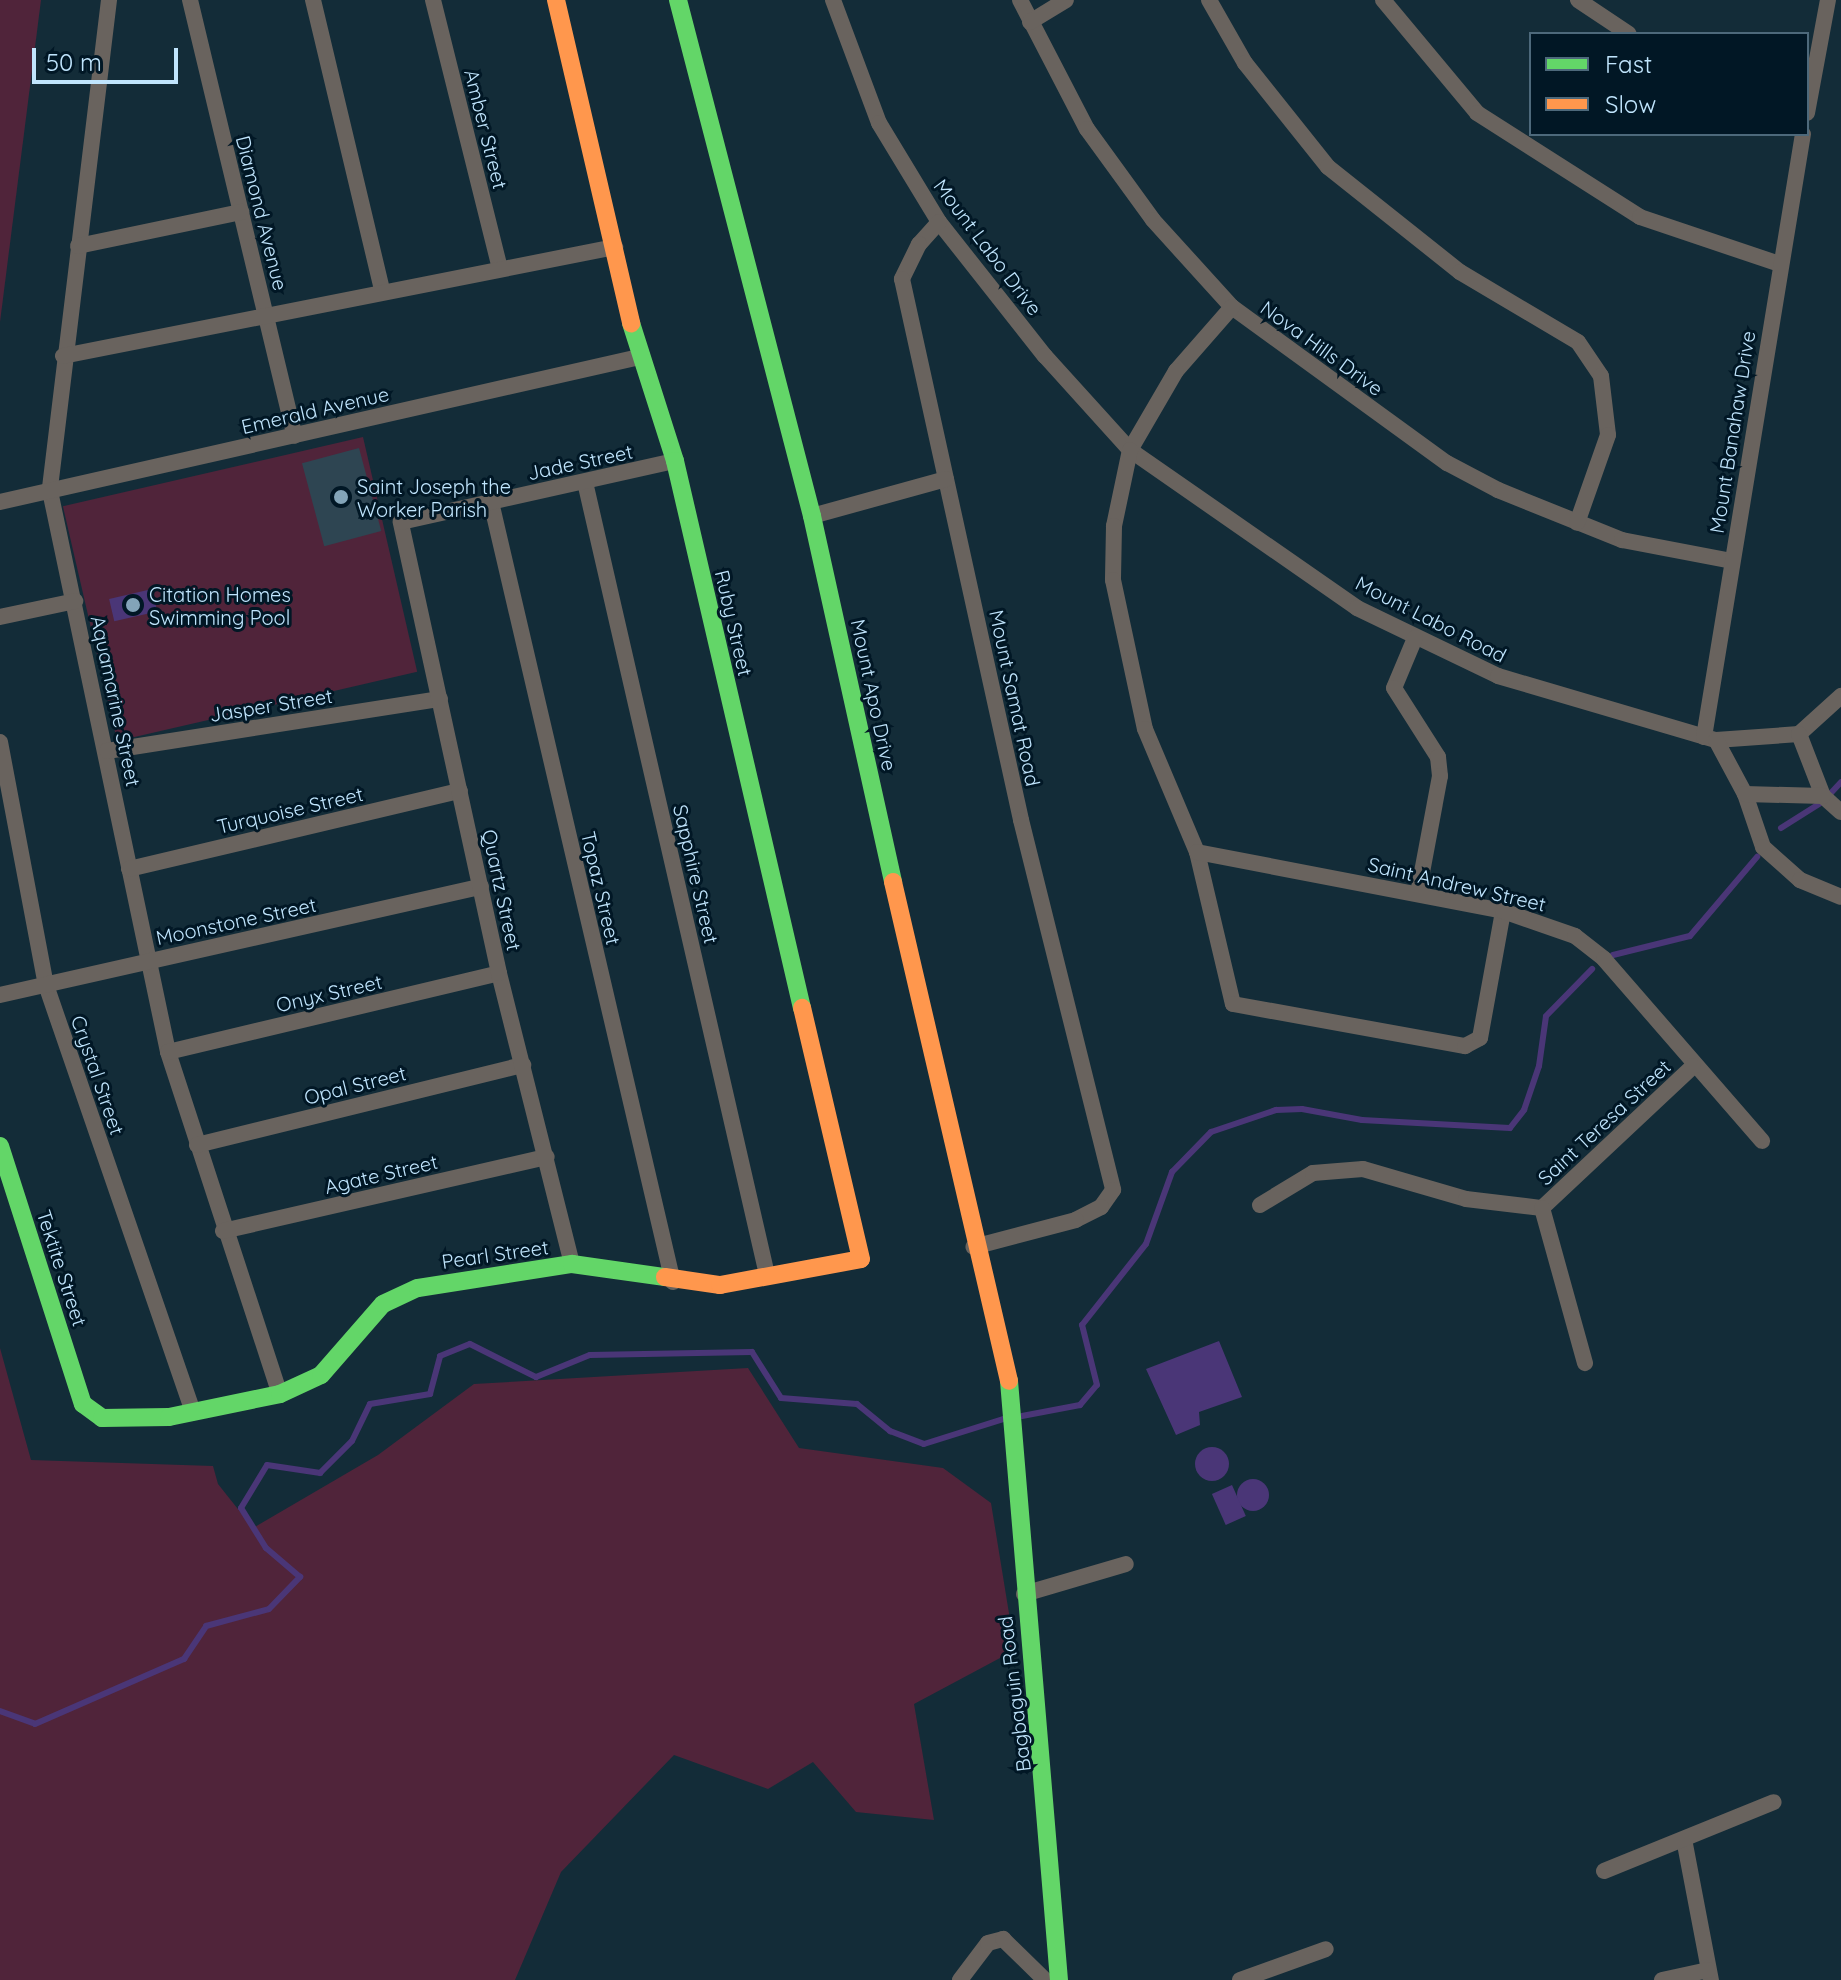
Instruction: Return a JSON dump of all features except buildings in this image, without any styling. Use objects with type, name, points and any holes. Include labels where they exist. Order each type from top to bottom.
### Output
[{"type":"street","name":"Aquamarine Street","points":[[109,0],[63,356],[50,491],[168,1052],[223,1231],[280,1394]]},
{"type":"street","name":"Diamond Avenue","points":[[190,0],[295,436]]},
{"type":"street","points":[[313,0],[382,290]]},
{"type":"street","name":"Amber Street","points":[[433,0],[500,268]]},
{"type":"street","name":"Ruby Street","points":[[556,0],[639,357],[675,461],[861,1259]]},
{"type":"street","name":"Mount Apo Drive","points":[[678,0],[812,516],[973,1247],[1015,1403]]},
{"type":"street","name":"Mount Labo Drive","points":[[833,0],[879,123],[939,222],[1045,356],[1130,450]]},
{"type":"street","name":"Nova Hills Drive","points":[[1020,0],[1087,129],[1153,220],[1232,307],[1447,463],[1577,523],[1622,540],[1732,561]]},
{"type":"street","points":[[1030,22],[1066,0]]},
{"type":"street","points":[[1209,0],[1245,63],[1328,167],[1460,272],[1578,342],[1601,376],[1608,435],[1577,523]]},
{"type":"street","points":[[1383,0],[1477,113],[1640,217],[1780,264]]},
{"type":"street","points":[[1578,0],[1626,32]]},
{"type":"street","points":[[1809,98],[1828,0]]},
{"type":"street","name":"Mount Banahaw Drive","points":[[1710,739],[1732,561],[1803,136]]},
{"type":"street","points":[[78,246],[241,212]]},
{"type":"street","name":"Mount Samat Road","points":[[939,222],[919,244],[902,279],[1024,835],[1113,1190],[1101,1207],[1076,1220],[973,1247]]},
{"type":"street","points":[[63,356],[268,319],[382,290],[615,247]]},
{"type":"street","points":[[1232,307],[1176,371],[1130,450],[1116,511],[1113,580],[1145,729],[1197,852],[1233,1004],[1442,1045],[1465,1046],[1480,1038],[1503,911]]},
{"type":"street","name":"Emerald Avenue","points":[[0,502],[639,357]]},
{"type":"street","name":"Mount Labo Road","points":[[1130,450],[1357,608],[1415,638],[1568,701],[1710,739],[1799,734]]},
{"type":"street","name":"Jade Street","points":[[401,522],[675,461]]},
{"type":"street","points":[[812,516],[946,479]]},
{"type":"street","name":"Sapphire Street","points":[[585,482],[767,1275]]},
{"type":"street","name":"Topaz Street","points":[[491,502],[673,1282]]},
{"type":"street","name":"Quartz Street","points":[[401,522],[499,973],[572,1264]]},
{"type":"street","points":[[0,617],[75,601]]},
{"type":"street","points":[[1415,638],[1394,688],[1438,757],[1440,776],[1418,893]]},
{"type":"street","points":[[1841,696],[1799,734],[1823,796],[1841,812]]},
{"type":"street","name":"Jasper Street","points":[[107,751],[440,699]]},
{"type":"street","points":[[1710,739],[1745,794],[1763,847],[1800,880],[1841,897]]},
{"type":"street","name":"Crystal Street","points":[[0,742],[46,985],[193,1412]]},
{"type":"street","name":"Turquoise Street","points":[[129,869],[460,791]]},
{"type":"street","points":[[1745,794],[1823,796]]},
{"type":"street","name":"Saint Andrew Street","points":[[1197,852],[1540,919],[1604,959],[1693,1066],[1762,1141]]},
{"type":"street","name":"Moonstone Street","points":[[0,995],[481,887]]},
{"type":"street","name":"Onyx Street","points":[[168,1052],[499,973]]},
{"type":"street","name":"Opal Street","points":[[197,1145],[523,1065]]},
{"type":"street","name":"Saint Teresa Street","points":[[1542,1208],[1693,1066]]},
{"type":"street","name":"Tektite Street","points":[[0,1146],[83,1404]]},
{"type":"street","name":"Agate Street","points":[[223,1231],[547,1157]]},
{"type":"street","points":[[1260,1205],[1313,1173],[1363,1169],[1466,1199],[1542,1208],[1585,1363]]},
{"type":"street","name":"Pearl Street","points":[[83,1404],[113,1419],[193,1412],[280,1394],[321,1375],[383,1304],[418,1288],[572,1264],[673,1282],[720,1285],[861,1259]]},
{"type":"street","name":"Bagbaguin Road","points":[[1015,1403],[1024,1594],[1045,1763],[1059,1980]]},
{"type":"street","points":[[1024,1594],[1126,1564]]},
{"type":"street","points":[[1604,1871],[1774,1802]]},
{"type":"street","points":[[1662,1980],[1710,1975],[1684,1839]]},
{"type":"street","points":[[960,1980],[988,1943],[1003,1939],[1045,1980]]},
{"type":"street","points":[[1240,1980],[1326,1949]]},
{"type":"shaded area","points":[[0,0],[41,0],[0,322]]},
{"type":"shaded area","points":[[363,437],[417,672],[117,741],[63,506]]},
{"type":"shaded area","name":"Citation Homes Swimming Pool","points":[[152,589],[157,611],[114,621],[109,599]]},
{"type":"shaded area","points":[[1219,1341],[1242,1397],[1199,1412],[1200,1425],[1176,1435],[1146,1369]]},
{"type":"shaded area","points":[[0,1348],[31,1460],[213,1466],[218,1484],[253,1528],[378,1455],[474,1384],[748,1368],[799,1448],[943,1468],[991,1503],[1015,1650],[914,1704],[934,1820],[856,1812],[813,1762],[768,1789],[674,1755],[561,1872],[515,1980],[0,1980]]},
{"type":"shaded area","points":[[1212,1447],[1224,1452],[1229,1464],[1224,1476],[1212,1481],[1200,1476],[1195,1464],[1200,1452]]},
{"type":"shaded area","points":[[1253,1479],[1264,1484],[1269,1495],[1264,1506],[1253,1511],[1242,1506],[1237,1495],[1242,1484]]},
{"type":"shaded area","points":[[1232,1485],[1246,1516],[1226,1525],[1212,1494]]},
{"type":"waterway","points":[[1830,794],[1841,782]]},
{"type":"waterway","points":[[1781,828],[1819,804]]},
{"type":"waterway","points":[[1613,955],[1690,936],[1757,857]]},
{"type":"waterway","points":[[1022,1416],[1080,1405],[1097,1385],[1082,1325],[1146,1244],[1172,1172],[1211,1132],[1276,1110],[1302,1109],[1362,1120],[1510,1128],[1524,1110],[1539,1066],[1546,1016],[1592,969]]},
{"type":"waterway","points":[[0,1711],[35,1724],[184,1659],[206,1626],[269,1609],[300,1577],[266,1548],[241,1508],[267,1465],[320,1473],[352,1441],[370,1404],[430,1394],[440,1356],[470,1344],[536,1377],[590,1355],[752,1352],[781,1398],[857,1404],[890,1431],[924,1444],[1007,1418]]},
{"type":"traffic: fast","points":[[678,0],[812,516],[893,882]]},
{"type":"traffic: fast","points":[[631,323],[675,461],[802,1008]]},
{"type":"traffic: fast","points":[[0,1146],[83,1404],[102,1418],[169,1417],[280,1394],[321,1375],[383,1304],[418,1288],[572,1264],[665,1277]]},
{"type":"traffic: fast","points":[[1009,1381],[1059,1980]]},
{"type":"traffic: slow","points":[[556,0],[631,323]]},
{"type":"traffic: slow","points":[[893,882],[1009,1381]]},
{"type":"traffic: slow","points":[[665,1277],[720,1285],[861,1259],[802,1008]]},
{"type":"place","name":"Saint Joseph the Worker Parish","points":[[341,497]]},
{"type":"place","name":"Citation Homes Swimming Pool","points":[[133,605]]}]
